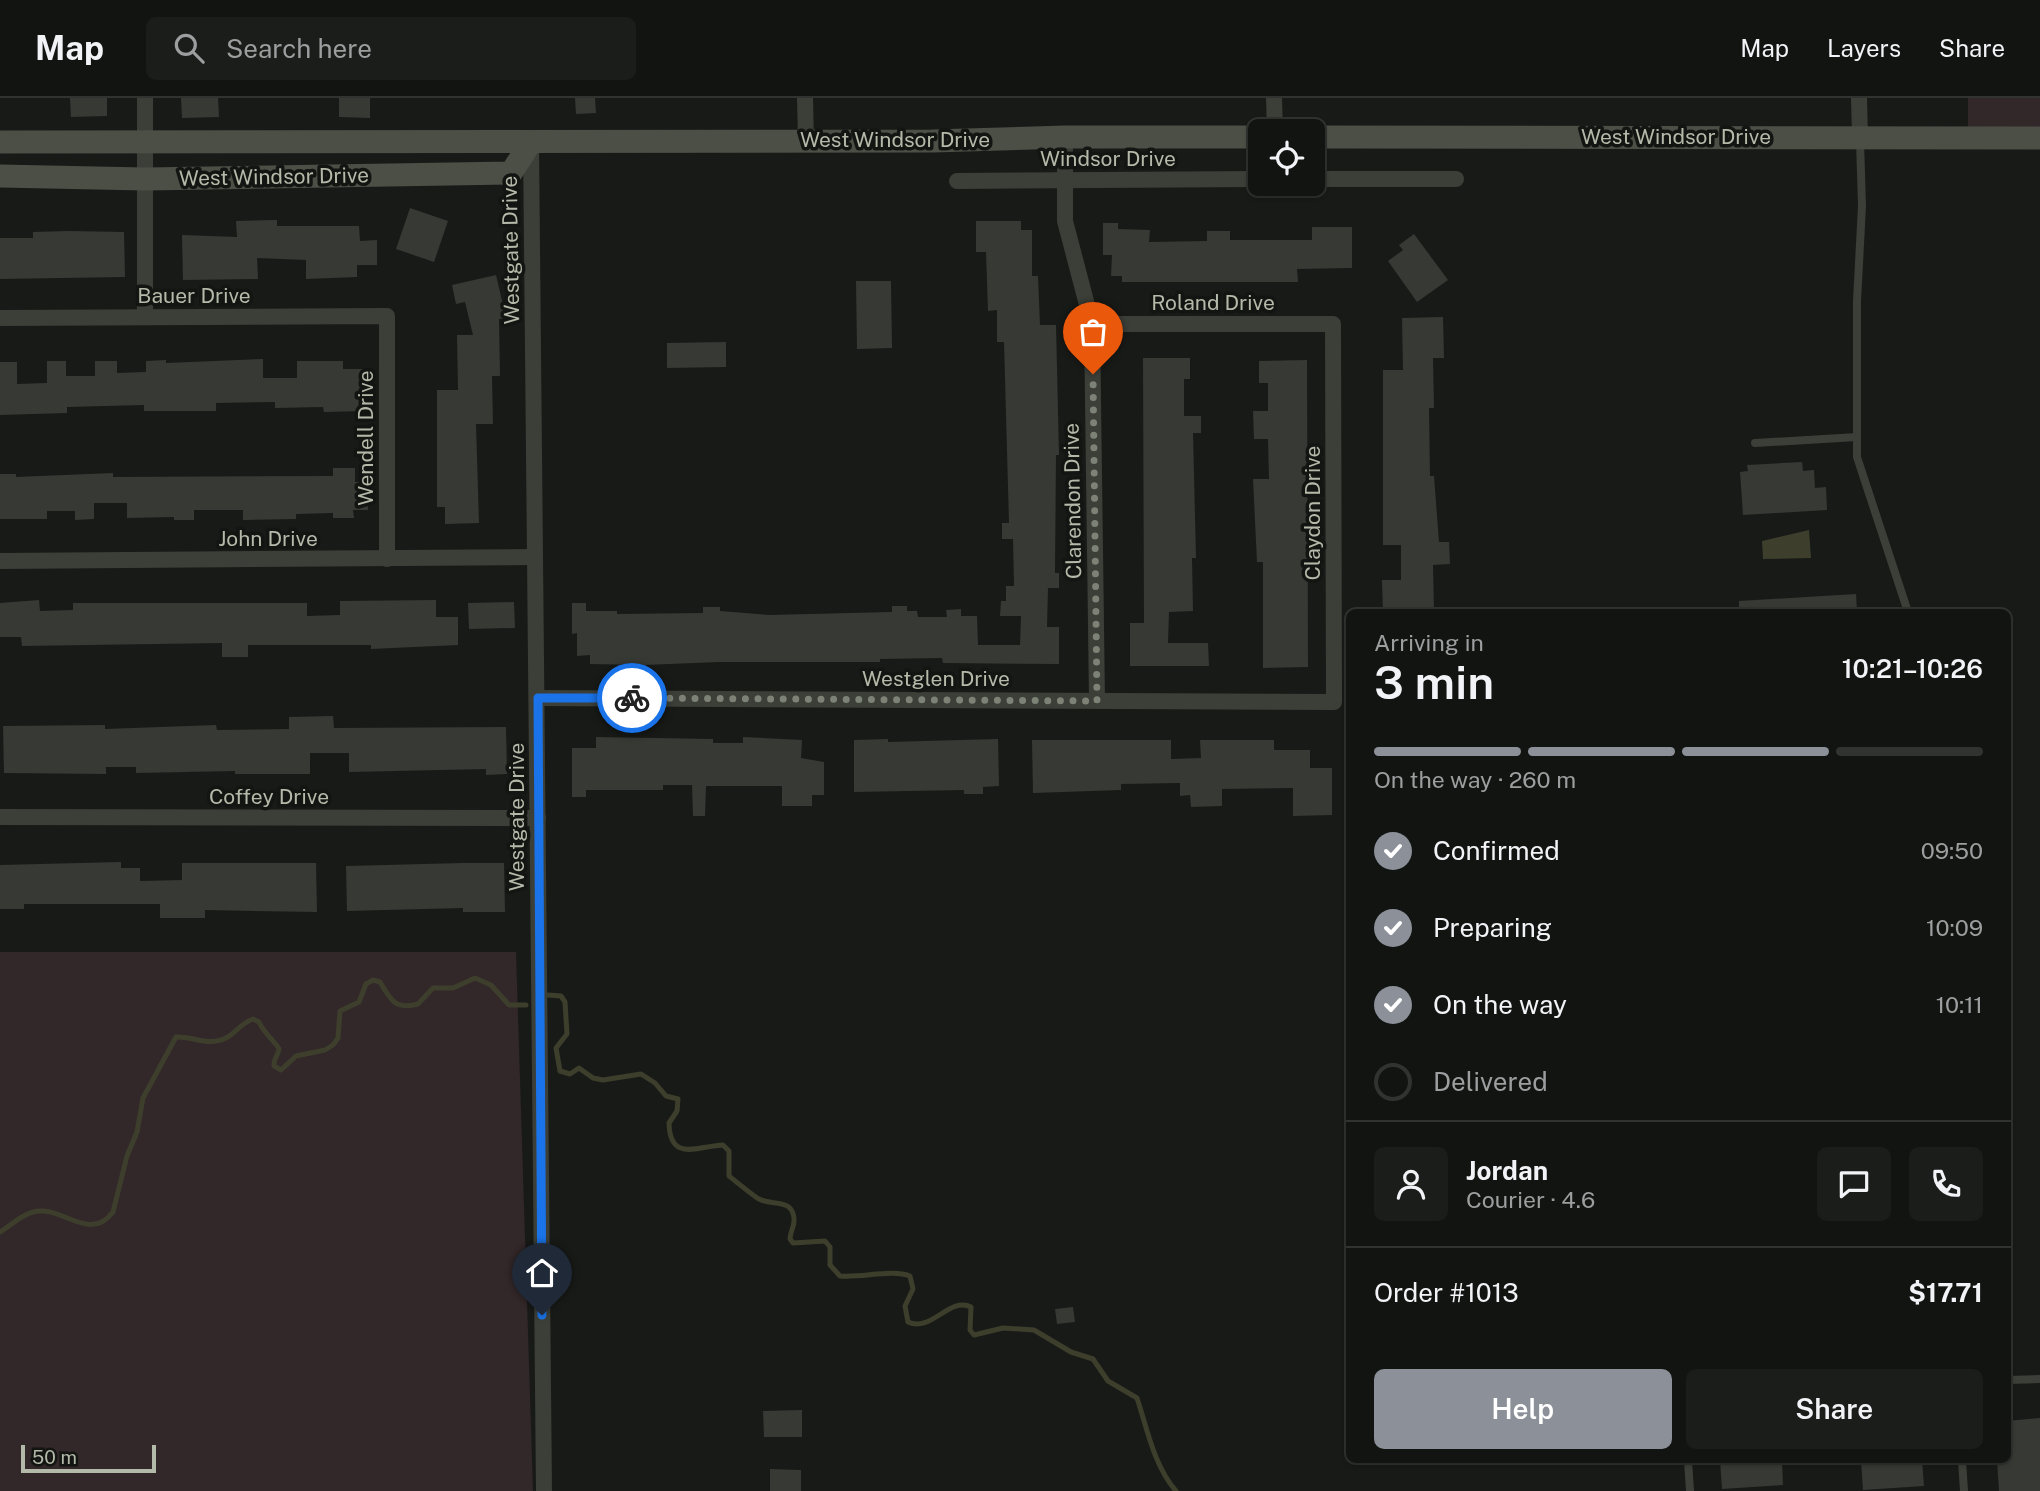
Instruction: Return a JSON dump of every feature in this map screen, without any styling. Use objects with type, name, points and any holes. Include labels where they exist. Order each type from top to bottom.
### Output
[{"type":"street","points":[[145,98],[145,317]]},
{"type":"street","points":[[805,98],[806,141]]},
{"type":"street","points":[[1274,98],[1275,119]]},
{"type":"street","points":[[1859,98],[1860,136]]},
{"type":"street","name":"West Windsor Drive","points":[[0,142],[932,141],[1248,136]]},
{"type":"street","name":"West Windsor Drive","points":[[1325,136],[2040,138]]},
{"type":"street","name":"Clarendon Drive","points":[[1065,137],[1065,221],[1092,324],[1097,701]]},
{"type":"street","name":"West Windsor Drive","points":[[0,176],[145,179],[511,173],[531,142]]},
{"type":"street","name":"Westgate Drive","points":[[531,142],[544,1491]]},
{"type":"street","name":"Windsor Drive","points":[[957,181],[1248,179]]},
{"type":"street","points":[[1325,179],[1456,179]]},
{"type":"street","name":"Bauer Drive","points":[[0,318],[387,316]]},
{"type":"street","name":"Wendell Drive","points":[[387,316],[387,559]]},
{"type":"street","name":"Roland Drive","points":[[1092,324],[1333,324]]},
{"type":"street","name":"Claydon Drive","points":[[1333,324],[1334,702]]},
{"type":"street","name":"John Drive","points":[[0,561],[536,557]]},
{"type":"street","name":"Westglen Drive","points":[[538,698],[1334,702]]},
{"type":"street","name":"Coffey Drive","points":[[0,817],[537,818]]},
{"type":"lane","points":[[1860,136],[1862,206],[1857,301],[1857,457],[1907,609]]},
{"type":"lane","points":[[1755,443],[1857,437]]},
{"type":"lane","points":[[2011,1380],[2040,1379]]},
{"type":"lane","points":[[1688,1463],[1689,1491]]},
{"type":"lane","points":[[1962,1463],[1964,1491]]},
{"type":"shaded area","points":[[1968,98],[2040,98],[2040,128],[1968,127]]},
{"type":"shaded area","points":[[1809,530],[1811,558],[1763,559],[1762,541]]},
{"type":"shaded area","points":[[0,952],[516,952],[533,1491],[0,1491]]},
{"type":"building","points":[[70,98],[107,98],[107,116],[71,117]]},
{"type":"building","points":[[181,98],[218,98],[219,117],[182,118]]},
{"type":"building","points":[[339,98],[370,98],[370,118],[339,117]]},
{"type":"building","points":[[575,98],[595,98],[596,113],[576,114]]},
{"type":"building","points":[[410,208],[448,221],[434,262],[396,249]]},
{"type":"building","points":[[277,220],[277,226],[359,226],[360,241],[377,240],[377,265],[357,265],[357,277],[306,279],[306,260],[257,258],[258,279],[183,280],[182,235],[237,237],[236,221]]},
{"type":"building","points":[[976,221],[1021,221],[1021,230],[1032,230],[1032,276],[1038,276],[1040,325],[1056,325],[1059,455],[1056,455],[1055,573],[1059,573],[1059,588],[1048,588],[1047,627],[1059,627],[1059,664],[943,663],[942,658],[880,659],[880,662],[644,665],[590,664],[590,655],[577,656],[577,633],[572,634],[572,603],[586,603],[586,611],[617,611],[617,614],[703,613],[703,607],[769,615],[892,612],[892,606],[907,606],[907,611],[917,611],[918,617],[947,617],[946,610],[961,609],[961,616],[977,616],[978,645],[1020,645],[1021,616],[1000,616],[1001,601],[1006,601],[1006,586],[1014,586],[1013,539],[1002,539],[1002,523],[1009,523],[1004,342],[997,342],[997,310],[988,311],[986,252],[976,252]]},
{"type":"building","points":[[1103,223],[1118,223],[1118,229],[1150,230],[1149,242],[1207,241],[1207,231],[1230,231],[1230,240],[1312,240],[1312,227],[1352,227],[1352,268],[1297,269],[1298,282],[1122,282],[1122,276],[1111,276],[1112,255],[1103,255]]},
{"type":"building","points":[[33,232],[124,232],[125,277],[0,279],[0,238],[33,238]]},
{"type":"building","points":[[1414,234],[1448,280],[1417,302],[1388,261],[1403,250],[1399,245]]},
{"type":"building","points":[[496,275],[506,318],[499,319],[500,376],[492,376],[493,424],[476,424],[479,523],[445,524],[445,507],[437,507],[437,390],[458,390],[457,335],[473,335],[465,302],[456,304],[452,285]]},
{"type":"building","points":[[856,281],[891,281],[892,348],[857,349]]},
{"type":"building","points":[[1443,317],[1444,358],[1433,358],[1434,408],[1429,408],[1430,476],[1434,476],[1439,542],[1449,542],[1450,564],[1433,565],[1434,609],[1383,609],[1382,580],[1401,580],[1401,545],[1383,545],[1383,370],[1403,370],[1402,318]]},
{"type":"building","points":[[726,342],[726,367],[667,368],[667,343]]},
{"type":"building","points":[[1143,358],[1190,358],[1190,379],[1184,379],[1184,416],[1201,416],[1201,433],[1193,433],[1196,558],[1192,558],[1193,611],[1169,612],[1168,643],[1208,643],[1209,666],[1130,666],[1130,623],[1144,623]]},
{"type":"building","points":[[263,359],[263,378],[297,378],[297,361],[343,361],[343,369],[363,369],[364,411],[324,412],[323,407],[275,408],[275,402],[216,403],[216,411],[144,411],[144,405],[67,407],[67,413],[0,415],[0,362],[17,362],[17,384],[47,383],[47,361],[66,361],[66,376],[95,376],[95,361],[117,361],[117,373],[146,372],[146,361],[166,360],[166,363]]},
{"type":"building","points":[[1307,360],[1308,667],[1263,668],[1263,562],[1257,562],[1253,479],[1269,479],[1268,439],[1254,439],[1253,411],[1268,411],[1268,383],[1259,383],[1259,361]]},
{"type":"building","points":[[1802,462],[1803,471],[1814,470],[1815,488],[1826,487],[1827,510],[1743,515],[1740,472],[1748,471],[1747,465]]},
{"type":"building","points":[[333,468],[355,468],[355,482],[367,482],[368,510],[353,510],[354,518],[333,518],[333,513],[296,514],[296,519],[243,520],[243,510],[194,510],[194,520],[174,520],[174,517],[127,518],[127,503],[94,503],[94,519],[75,520],[75,511],[47,511],[47,519],[0,519],[0,474],[16,474],[16,477],[113,473],[113,477],[333,476]]},
{"type":"building","points":[[1856,594],[1857,609],[1739,609],[1739,601]]},
{"type":"building","points":[[39,600],[40,611],[73,610],[73,603],[307,603],[307,616],[340,615],[340,601],[436,600],[436,617],[458,617],[458,645],[371,649],[371,645],[248,645],[248,657],[222,657],[222,643],[22,646],[21,637],[0,637],[0,603]]},
{"type":"building","points":[[514,602],[515,628],[469,629],[468,603]]},
{"type":"building","points":[[333,716],[334,728],[506,727],[507,774],[486,775],[486,769],[349,772],[349,753],[310,753],[310,774],[235,774],[235,771],[136,773],[136,767],[106,767],[106,774],[4,773],[3,726],[105,725],[105,729],[216,725],[217,730],[289,729],[289,717]]},
{"type":"building","points":[[596,737],[713,739],[713,743],[743,743],[743,737],[802,740],[801,758],[824,762],[824,795],[812,795],[812,806],[782,806],[782,786],[706,786],[705,816],[693,816],[692,785],[663,785],[663,790],[586,790],[586,797],[572,797],[572,748],[596,748]]},
{"type":"building","points":[[888,739],[888,742],[998,739],[999,786],[983,787],[983,794],[964,794],[964,790],[854,792],[854,740]]},
{"type":"building","points":[[1032,740],[1171,740],[1171,759],[1201,758],[1200,740],[1274,740],[1274,750],[1310,750],[1310,768],[1332,768],[1332,815],[1293,816],[1293,788],[1222,789],[1222,806],[1191,807],[1190,795],[1180,796],[1180,783],[1121,784],[1121,790],[1033,793]]},
{"type":"building","points":[[121,862],[121,868],[140,868],[140,881],[182,880],[182,863],[316,863],[317,912],[205,910],[205,918],[160,918],[160,904],[24,904],[24,909],[0,909],[0,865]]},
{"type":"building","points":[[504,863],[505,912],[463,912],[463,908],[347,911],[346,866]]},
{"type":"building","points":[[1073,1307],[1075,1322],[1057,1324],[1055,1309]]},
{"type":"building","points":[[802,1410],[802,1437],[764,1437],[763,1411]]},
{"type":"building","points":[[2040,1418],[2040,1491],[1999,1491],[1997,1463],[2011,1463],[2011,1421]]},
{"type":"building","points":[[1720,1463],[1782,1463],[1783,1485],[1722,1489]]},
{"type":"building","points":[[1861,1463],[1922,1463],[1924,1486],[1863,1490]]},
{"type":"building","points":[[770,1469],[801,1470],[801,1491],[770,1491]]},
{"type":"waterway","points":[[0,1232],[33,1212],[54,1213],[85,1224],[104,1221],[113,1212],[127,1156],[137,1132],[143,1098],[176,1037],[213,1042],[230,1036],[253,1019],[259,1022],[278,1047],[274,1066],[281,1070],[296,1056],[325,1050],[333,1045],[338,1038],[340,1011],[359,1002],[366,984],[373,980],[380,982],[387,994],[404,1006],[418,1004],[433,988],[453,988],[475,978],[491,985],[509,1005],[526,1005]]},
{"type":"waterway","points":[[548,995],[561,996],[565,1002],[567,1034],[556,1048],[560,1071],[570,1074],[579,1068],[593,1078],[603,1080],[641,1074],[655,1083],[666,1096],[678,1099],[677,1111],[669,1123],[674,1143],[687,1149],[723,1145],[729,1151],[729,1176],[759,1199],[790,1208],[794,1221],[790,1239],[793,1243],[825,1241],[830,1247],[830,1265],[840,1276],[895,1273],[910,1276],[913,1289],[905,1306],[908,1322],[925,1323],[963,1305],[971,1307],[970,1330],[974,1335],[1003,1328],[1034,1330],[1071,1352],[1093,1359],[1108,1381],[1137,1398],[1162,1470],[1176,1491]]},
{"type":"way so far","points":[[632,698],[1097,701],[1093,374]]},
{"type":"route","points":[[542,1315],[538,698],[632,698]]}]
